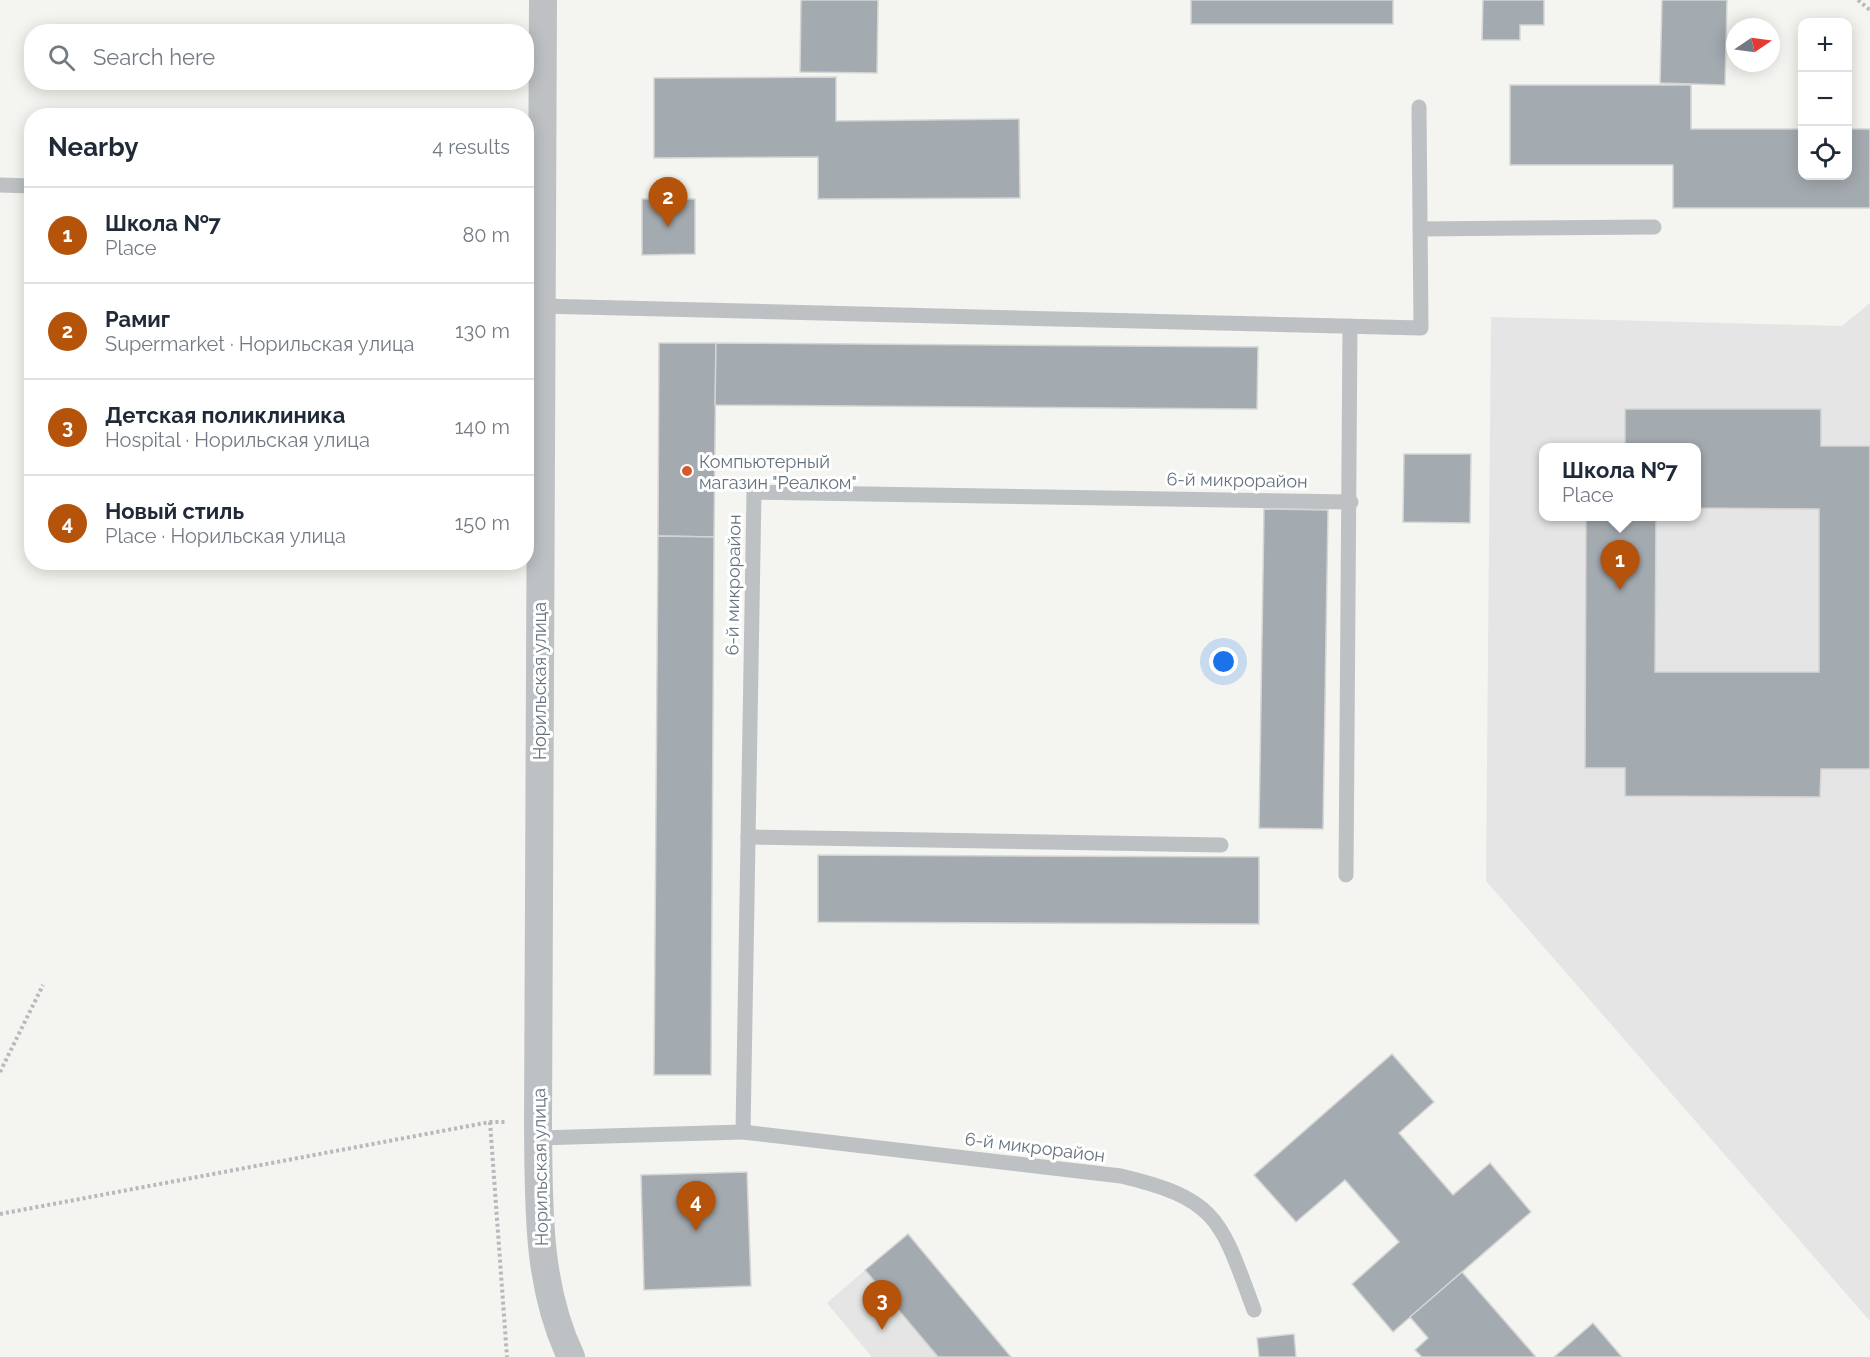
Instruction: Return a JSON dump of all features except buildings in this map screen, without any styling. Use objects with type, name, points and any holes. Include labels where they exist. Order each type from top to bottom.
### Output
[{"type":"street","name":"Норильская улица","points":[[534,333],[540,306],[543,0]]},
{"type":"street","name":"Норильская улица","points":[[534,497],[538,1138],[541,1252],[557,1328],[572,1357]]},
{"type":"lane","points":[[540,306],[1421,328],[1419,107]]},
{"type":"lane","points":[[0,185],[24,186]]},
{"type":"lane","points":[[1420,229],[1654,227]]},
{"type":"lane","points":[[1346,875],[1351,502],[1350,326]]},
{"type":"lane","name":"6-й микрорайон","points":[[743,1132],[754,492],[1351,502]]},
{"type":"lane","points":[[748,837],[1221,846]]},
{"type":"lane","name":"6-й микрорайон","points":[[538,1138],[743,1132],[1121,1176],[1161,1185],[1192,1200],[1212,1215],[1229,1243],[1254,1310]]},
{"type":"path","points":[[1858,0],[1870,10]]},
{"type":"path","points":[[0,1072],[43,985]]},
{"type":"path","points":[[0,1214],[490,1122],[513,1122]]},
{"type":"path","points":[[490,1122],[507,1357]]},
{"type":"shaded area","points":[[1870,303],[1870,1321],[1486,881],[1491,317],[1842,326]]},
{"type":"shaded area","points":[[865,1270],[938,1357],[872,1357],[827,1303]]},
{"type":"place","name":"Рамиг","points":[[668,227]]},
{"type":"place","name":"Компьютерный магазин \"Реалком\"","points":[[687,471]]},
{"type":"place","name":"Школа №7","points":[[1620,590]]},
{"type":"place","name":"Новый стиль","points":[[696,1231]]},
{"type":"place","name":"Детская поликлиника","points":[[882,1330]]}]
